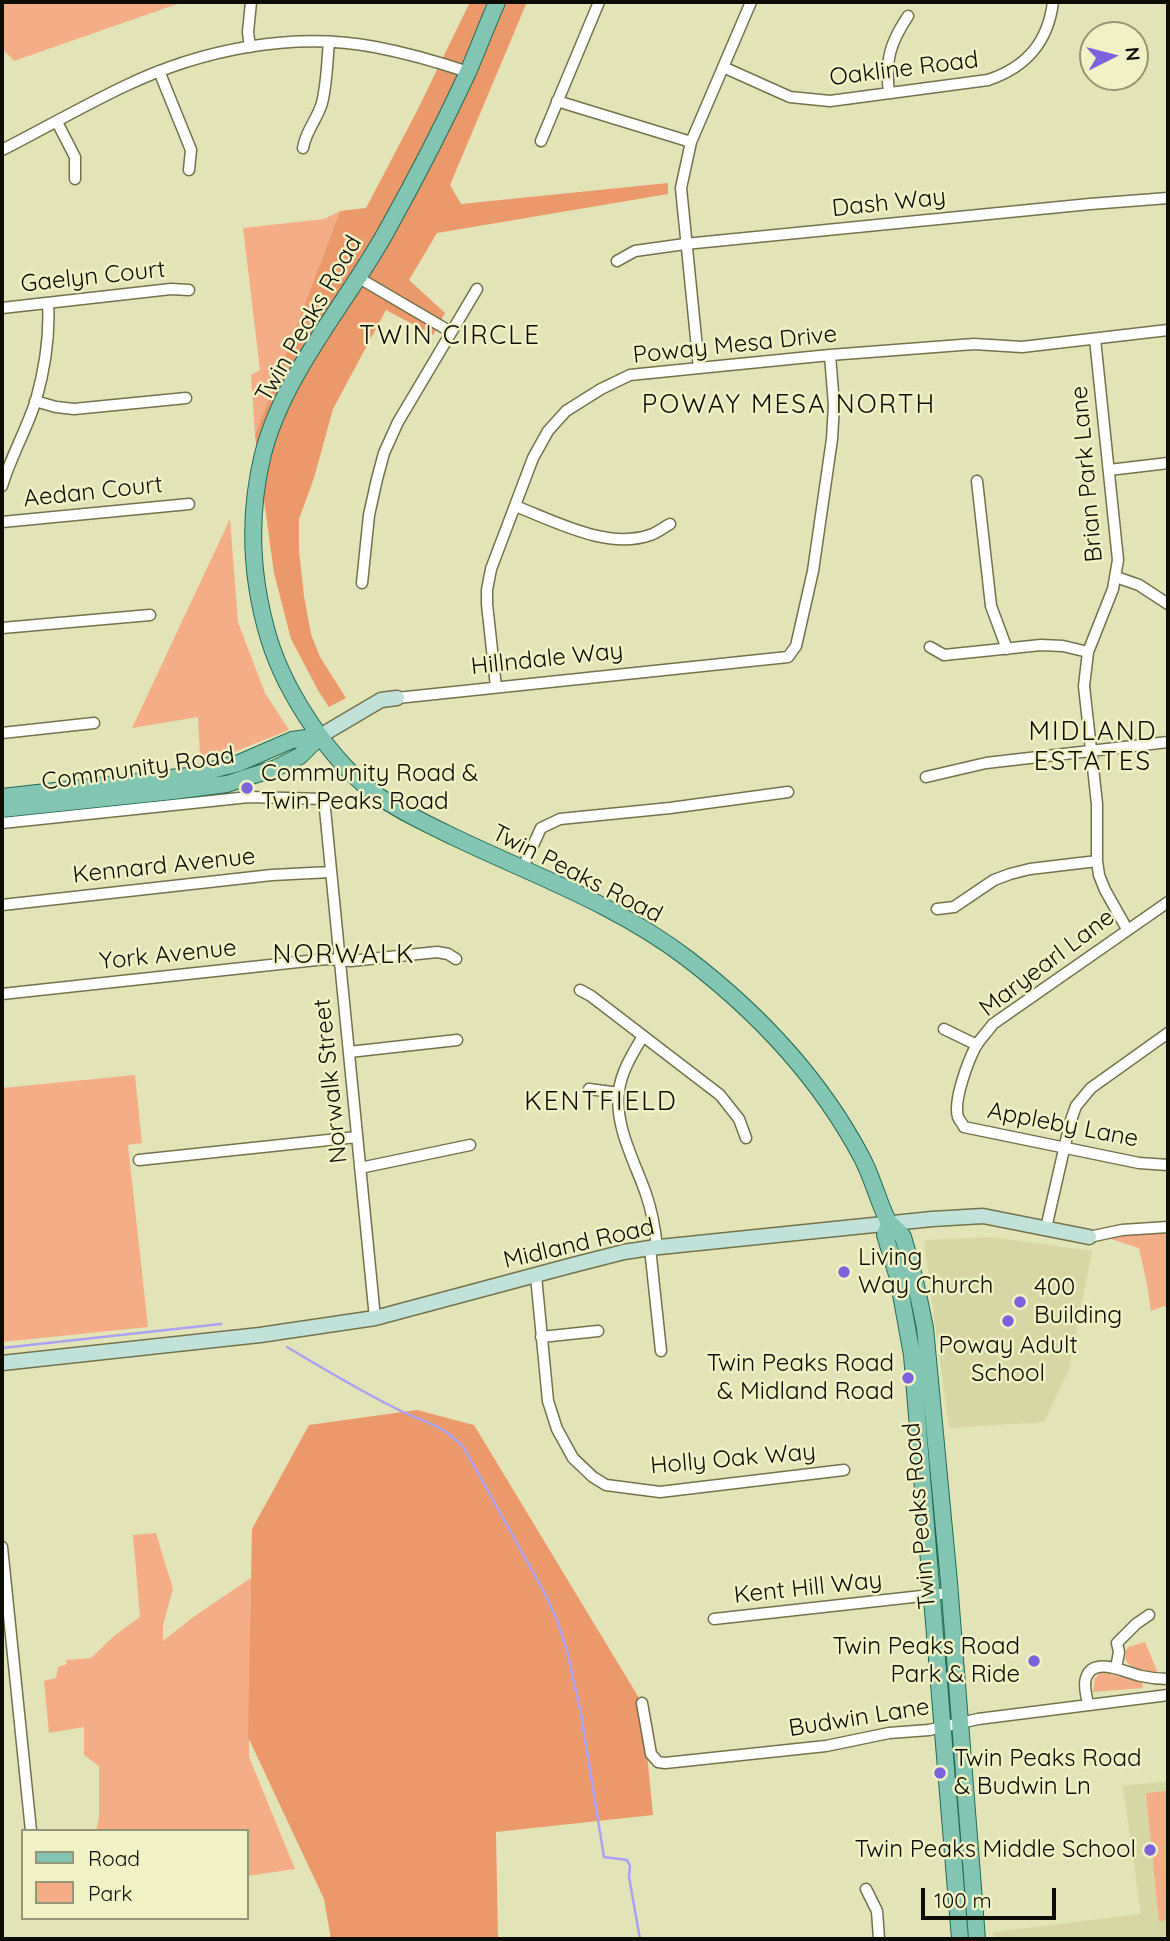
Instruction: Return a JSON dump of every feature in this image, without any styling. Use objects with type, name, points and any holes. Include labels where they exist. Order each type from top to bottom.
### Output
[{"type":"main road","name":"Twin Peaks Road","points":[[497,2],[468,72],[387,230],[297,373],[277,414],[264,453],[254,511],[255,579],[263,621],[275,660],[309,720],[358,779],[379,796],[429,825],[589,899],[686,957],[772,1034],[800,1067],[862,1157],[889,1224],[902,1236],[918,1291],[925,1328],[930,1368],[941,1594],[943,1727],[960,1939]]},
{"type":"main road","name":"Hillndale Way","points":[[320,736],[381,700],[397,698]]},
{"type":"main road","name":"Community Road","points":[[2,797],[188,776],[239,763],[292,740],[320,736]]},
{"type":"main road","name":"Community Road","points":[[2,809],[227,783],[276,768],[300,756],[320,736]]},
{"type":"main road","name":"Midland Road","points":[[2,1363],[260,1335],[375,1318],[624,1252],[654,1247],[984,1216],[1089,1237]]},
{"type":"main road","name":"Twin Peaks Road","points":[[941,1594],[960,1723],[977,1939]]},
{"type":"street","points":[[250,47],[248,32],[251,2]]},
{"type":"street","points":[[541,141],[599,2]]},
{"type":"street","points":[[699,368],[681,188],[691,142],[751,2]]},
{"type":"street","name":"Oakline Road","points":[[723,67],[790,97],[806,100],[830,101],[988,80],[1006,74],[1030,57],[1045,34],[1053,2]]},
{"type":"street","points":[[889,93],[889,54],[897,32],[908,16]]},
{"type":"street","points":[[303,148],[305,134],[317,117],[321,103],[329,42]]},
{"type":"street","points":[[2,150],[159,71],[208,55],[250,47],[329,42],[373,46],[468,72]]},
{"type":"street","points":[[159,71],[191,150],[189,170]]},
{"type":"street","points":[[557,101],[691,142]]},
{"type":"street","points":[[57,122],[75,157],[75,178]]},
{"type":"street","name":"Dash Way","points":[[617,261],[635,251],[685,244],[1168,198]]},
{"type":"street","points":[[359,278],[450,332]]},
{"type":"street","name":"Gaelyn Court","points":[[2,307],[171,289],[189,290]]},
{"type":"street","points":[[362,583],[369,515],[384,453],[398,422],[477,289]]},
{"type":"street","points":[[2,486],[35,401],[46,354],[48,303]]},
{"type":"street","name":"Poway Mesa Drive","points":[[496,687],[487,604],[491,569],[533,458],[548,431],[566,411],[601,389],[630,376],[699,368],[974,344],[1022,346],[1168,330]]},
{"type":"street","name":"Brian Park Lane","points":[[1095,339],[1118,560],[1113,589],[1087,652],[1084,686],[1097,804],[1097,861],[1105,890],[1127,929]]},
{"type":"street","name":"Hillndale Way","points":[[397,698],[788,657],[796,646],[815,558],[833,428],[830,355]]},
{"type":"street","points":[[35,401],[74,409],[186,398]]},
{"type":"street","points":[[1110,470],[1168,463]]},
{"type":"street","points":[[977,481],[991,606],[1007,649]]},
{"type":"street","name":"Aedan Court","points":[[2,522],[189,503]]},
{"type":"street","points":[[515,506],[596,537],[623,539],[650,535],[670,524]]},
{"type":"street","points":[[1116,576],[1139,585],[1168,604]]},
{"type":"street","points":[[2,628],[150,615]]},
{"type":"street","points":[[930,647],[944,654],[1041,645],[1063,646],[1087,652]]},
{"type":"street","points":[[2,733],[94,723]]},
{"type":"street","points":[[926,777],[986,762],[1168,742]]},
{"type":"street","points":[[522,869],[541,828],[560,819],[788,792]]},
{"type":"street","name":"Norwalk Street","points":[[2,823],[249,797],[324,799],[375,1318]]},
{"type":"street","points":[[937,909],[954,907],[994,880],[1010,874],[1097,861]]},
{"type":"street","name":"Kennard Avenue","points":[[2,905],[272,875],[331,872]]},
{"type":"street","name":"Maryearl Lane","points":[[958,1113],[959,1097],[969,1062],[977,1045],[993,1024],[1168,902]]},
{"type":"street","name":"York Avenue","points":[[2,994],[326,958],[351,961],[438,952],[456,959]]},
{"type":"street","points":[[580,990],[720,1095],[739,1119],[746,1139]]},
{"type":"street","points":[[944,1029],[977,1045]]},
{"type":"street","points":[[1046,1228],[1076,1106],[1091,1088],[1168,1033]]},
{"type":"street","points":[[643,1036],[622,1077],[619,1093],[620,1117],[651,1210],[661,1351]]},
{"type":"street","points":[[349,1052],[457,1040]]},
{"type":"street","points":[[589,1089],[619,1093]]},
{"type":"street","name":"Appleby Lane","points":[[958,1113],[958,1119],[964,1127],[1139,1163],[1168,1165]]},
{"type":"street","points":[[139,1160],[357,1137]]},
{"type":"street","points":[[360,1168],[470,1145]]},
{"type":"street","name":"Midland Road","points":[[1089,1237],[1122,1230],[1168,1227]]},
{"type":"street","name":"Holly Oak Way","points":[[536,1276],[548,1401],[557,1429],[573,1458],[593,1477],[606,1485],[660,1492],[844,1470]]},
{"type":"street","points":[[541,1337],[598,1331]]},
{"type":"street","points":[[2,1547],[31,1829]]},
{"type":"street","name":"Kent Hill Way","points":[[714,1619],[941,1594]]},
{"type":"street","points":[[1116,1668],[1119,1652],[1116,1643],[1149,1615]]},
{"type":"street","points":[[1088,1705],[1085,1682],[1092,1670],[1102,1667],[1116,1668],[1143,1677],[1168,1679]]},
{"type":"street","name":"Budwin Lane","points":[[642,1703],[650,1754],[658,1762],[665,1763],[826,1746],[960,1723],[1168,1695]]},
{"type":"street","points":[[866,1889],[877,1911],[879,1939]]},
{"type":"shaded area","points":[[470,2],[527,2],[450,185],[461,204],[668,183],[668,194],[437,233],[409,280],[445,313],[433,335],[386,310],[333,409],[314,478],[299,519],[299,550],[311,634],[320,657],[346,698],[329,707],[291,639],[274,573],[255,435],[340,211],[366,208]]},
{"type":"shaded area","points":[[991,1237],[1092,1251],[1069,1369],[1044,1422],[949,1428],[924,1240]]},
{"type":"shaded area","points":[[417,1410],[474,1425],[642,1703],[653,1815],[496,1832],[498,1939],[331,1939],[324,1899],[248,1737],[252,1529],[309,1425]]},
{"type":"shaded area","name":"Twin Peaks Middle School","points":[[1168,1781],[1168,1939],[993,1939],[993,1932],[1141,1914],[1123,1786]]},
{"type":"green space","points":[[2,2],[183,2],[14,61],[2,48]]},
{"type":"green space","points":[[340,211],[255,435],[251,375],[260,370],[243,228],[324,219]]},
{"type":"green space","points":[[230,519],[238,622],[265,693],[289,730],[234,752],[200,759],[198,717],[132,728]]},
{"type":"green space","points":[[135,1075],[142,1143],[128,1145],[148,1327],[2,1342],[2,1088]]},
{"type":"green space","points":[[1168,1229],[1168,1308],[1164,1306],[1151,1311],[1139,1248],[1104,1237]]},
{"type":"green space","points":[[156,1533],[173,1589],[163,1625],[163,1641],[251,1578],[249,1757],[295,1869],[248,1876],[248,1829],[96,1829],[99,1766],[84,1755],[84,1727],[49,1733],[44,1681],[56,1678],[58,1667],[67,1664],[66,1660],[91,1658],[114,1636],[140,1617],[133,1535]]},
{"type":"green space","points":[[1145,1642],[1158,1673],[1133,1667],[1126,1660],[1128,1647]]},
{"type":"green space","points":[[1101,1672],[1142,1682],[1143,1688],[1093,1692],[1095,1678]]},
{"type":"green space","points":[[1168,1791],[1168,1920],[1159,1921],[1146,1793]]},
{"type":"waterway","points":[[2,1348],[221,1324]]},
{"type":"waterway","points":[[287,1347],[380,1400],[448,1433],[464,1448],[557,1620],[581,1714],[604,1857],[627,1860],[630,1866],[629,1877],[640,1939]]},
{"type":"place","name":"Community Road & Twin Peaks Road","points":[[247,788]]},
{"type":"place","name":"Living Way Church","points":[[844,1272]]},
{"type":"place","name":"400 Building","points":[[1020,1302]]},
{"type":"place","name":"Poway Adult School","points":[[1008,1321]]},
{"type":"place","name":"Twin Peaks Road & Midland Road","points":[[908,1378]]},
{"type":"place","name":"Twin Peaks Road Park & Ride","points":[[1034,1661]]},
{"type":"place","name":"Twin Peaks Road & Budwin Ln","points":[[940,1773]]},
{"type":"place","name":"Twin Peaks Middle School","points":[[1150,1850]]},
{"type":"district","name":"TWIN CIRCLE","points":[[450,336]]},
{"type":"district","name":"POWAY MESA NORTH","points":[[789,405]]},
{"type":"district","name":"MIDLAND ESTATES","points":[[1093,747]]},
{"type":"district","name":"NORWALK","points":[[344,955]]},
{"type":"district","name":"KENTFIELD","points":[[601,1102]]}]
